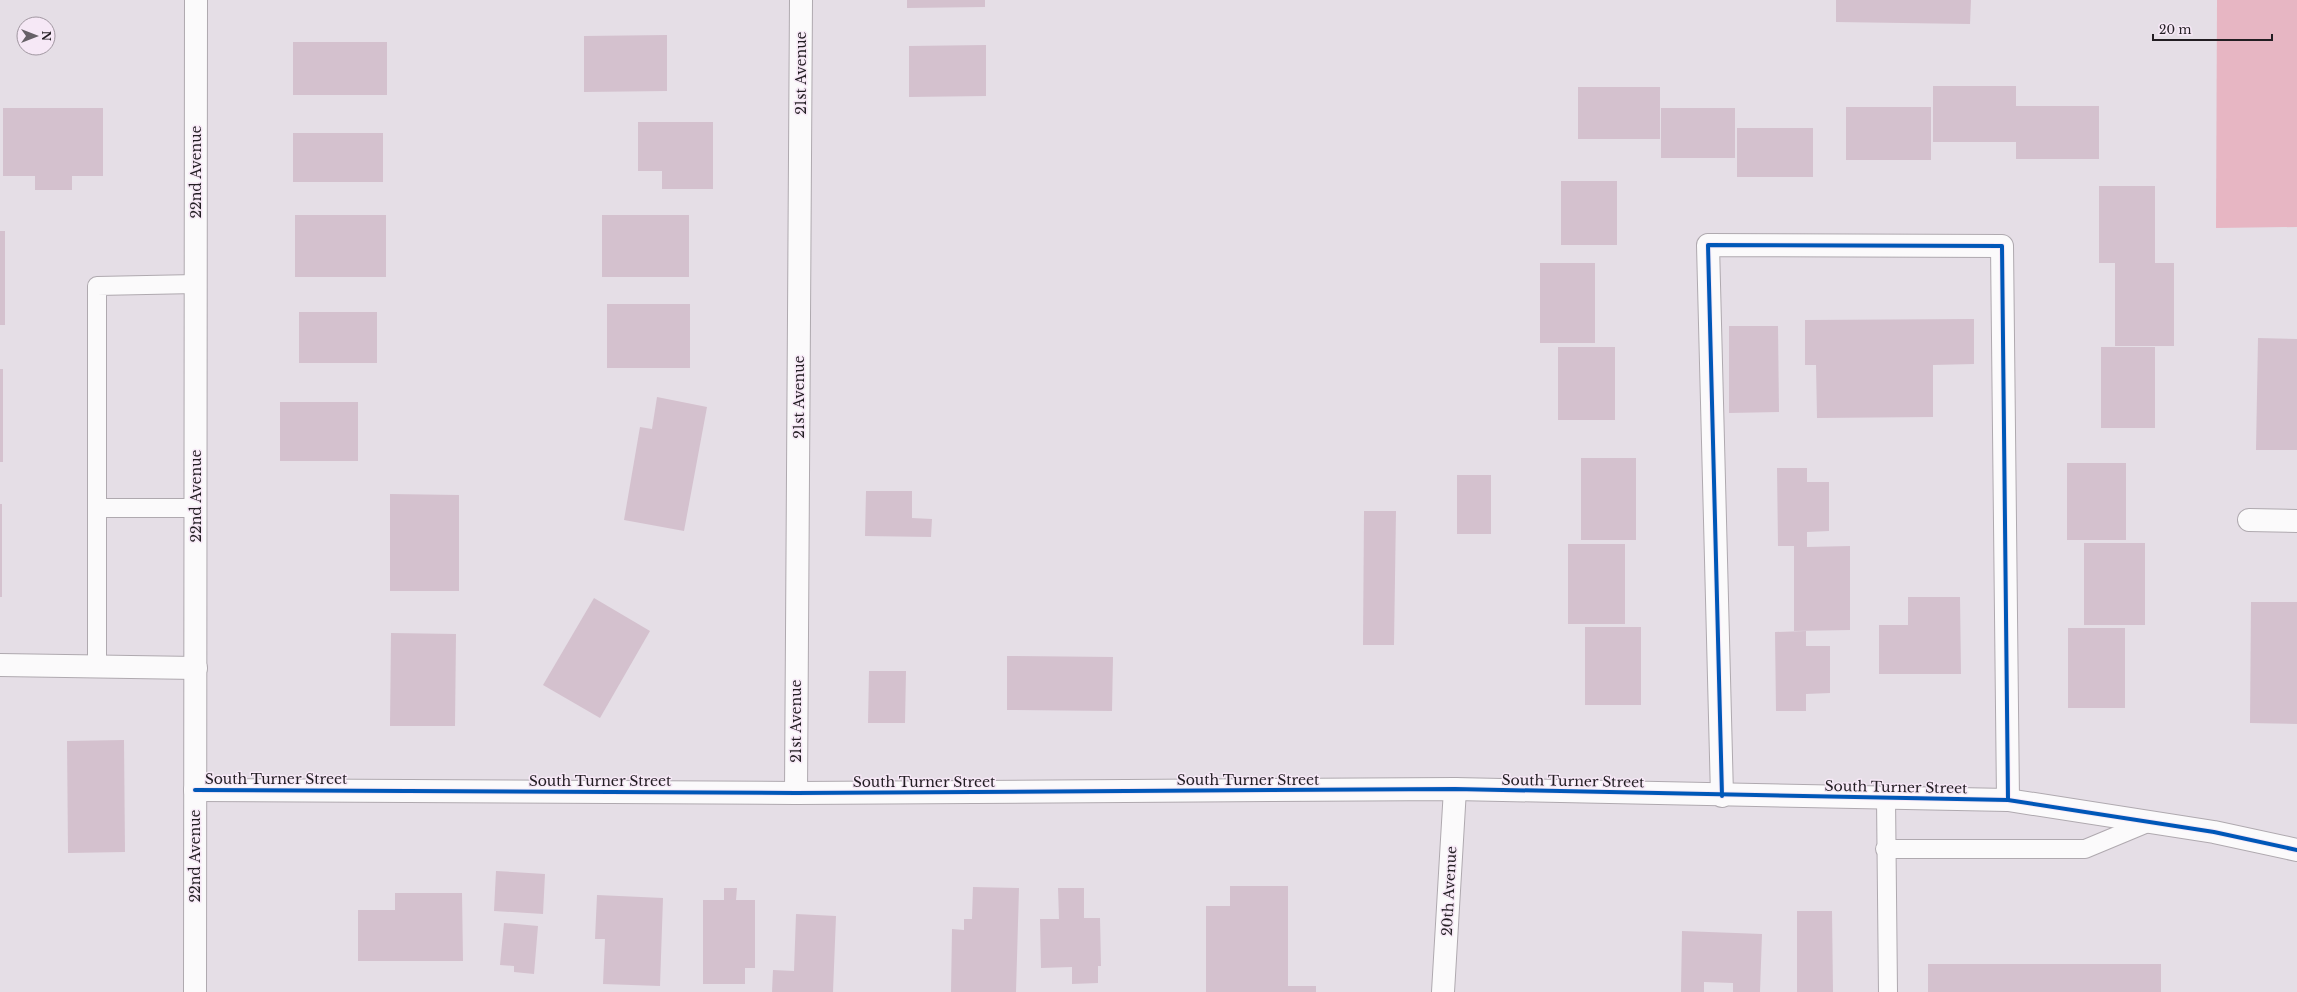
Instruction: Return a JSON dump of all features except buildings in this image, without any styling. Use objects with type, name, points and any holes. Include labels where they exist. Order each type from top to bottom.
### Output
[{"type":"street","name":"22nd Avenue","points":[[195,992],[196,0]]},
{"type":"street","name":"21st Avenue","points":[[796,793],[801,0]]},
{"type":"street","points":[[1722,796],[1708,245],[2002,246],[2008,800]]},
{"type":"street","points":[[2248,520],[2297,521]]},
{"type":"street","points":[[0,666],[196,668]]},
{"type":"street","name":"South Turner Street","points":[[195,790],[796,793],[1455,790],[2008,800],[2214,832],[2297,850]]},
{"type":"street","name":"20th Avenue","points":[[1443,992],[1455,790]]},
{"type":"lane","points":[[98,666],[97,286],[196,284]]},
{"type":"lane","points":[[98,508],[196,508]]},
{"type":"lane","points":[[1886,798],[1888,992]]},
{"type":"lane","points":[[1886,848],[2085,848],[2150,822]]},
{"type":"shaded area","points":[[2217,0],[2297,0],[2297,227],[2216,228]]},
{"type":"cycle path","points":[[1722,796],[1708,245],[2002,246],[2008,800]]},
{"type":"cycle path","points":[[195,790],[796,793],[1455,789],[2008,800],[2214,832],[2297,850]]}]
